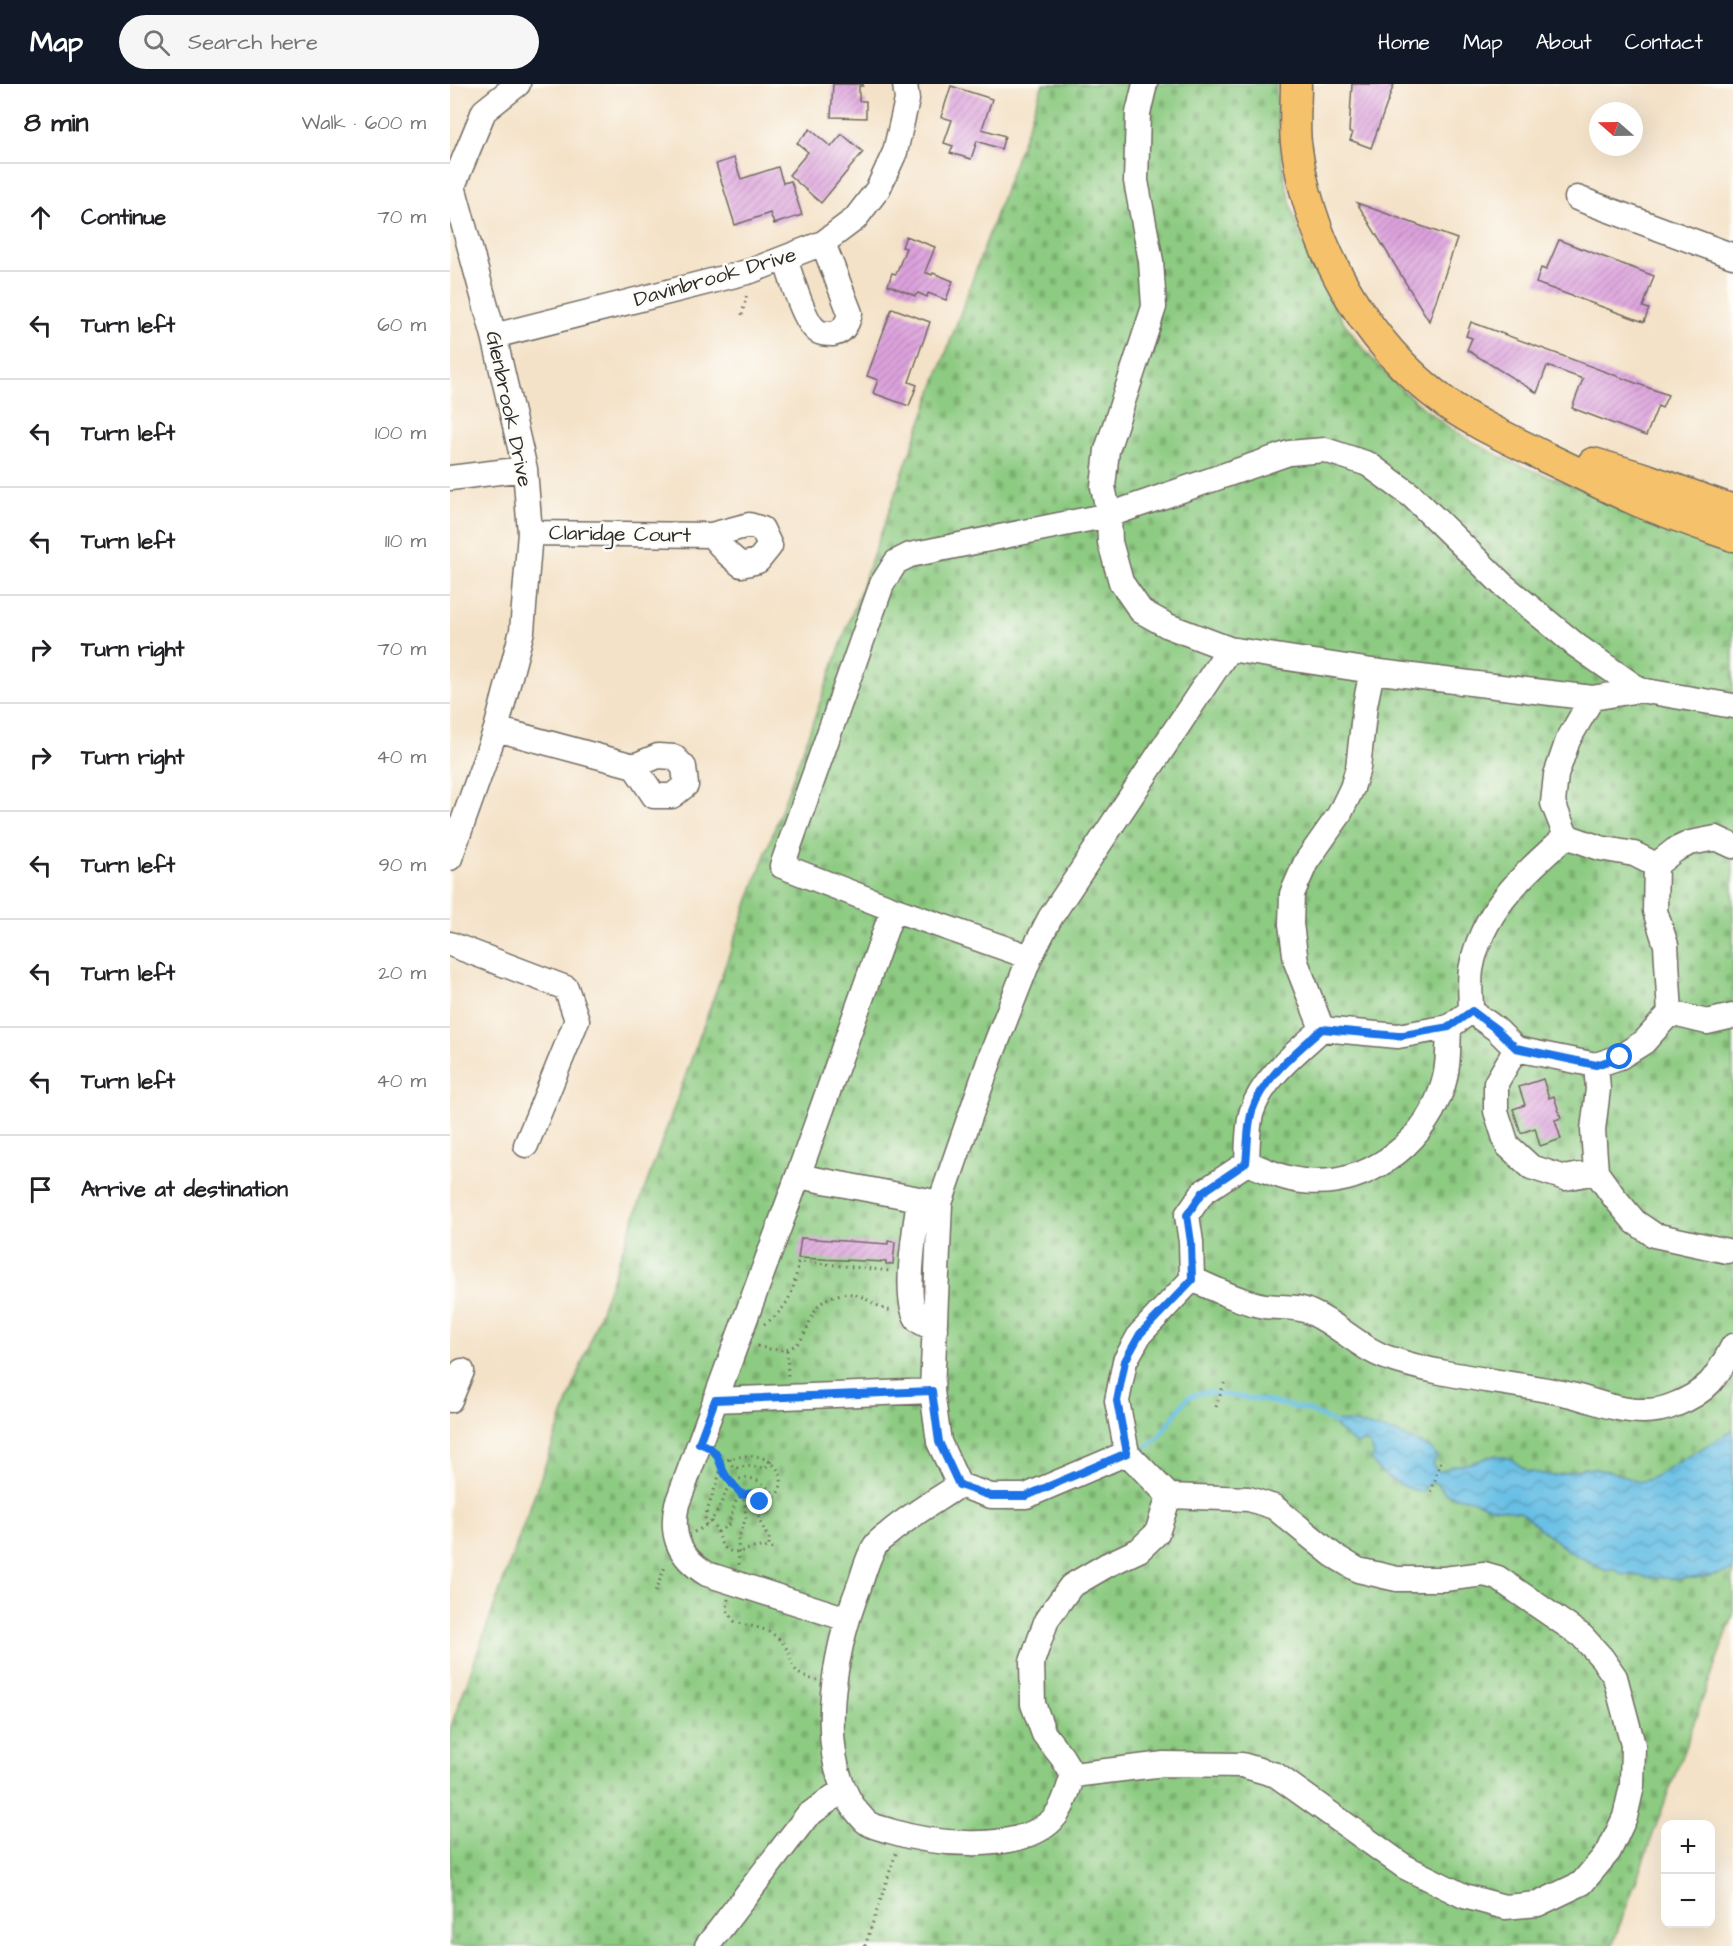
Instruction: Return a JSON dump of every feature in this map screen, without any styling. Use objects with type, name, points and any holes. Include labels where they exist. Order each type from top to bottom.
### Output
[{"type":"main road","points":[[1296,84],[1296,142],[1307,195],[1323,245],[1343,287],[1364,319],[1419,381],[1446,403],[1504,437],[1639,501],[1733,536]]},
{"type":"main road","points":[[1504,437],[1647,479],[1733,510]]},
{"type":"street","name":"Glenbrook Drive","points":[[450,858],[496,729],[522,631],[530,532],[525,469],[494,336],[453,186],[458,154],[484,111],[518,84]]},
{"type":"street","name":"Davinbrook Drive","points":[[494,336],[751,271],[823,243],[855,219],[879,189],[895,152],[907,100],[906,84]]},
{"type":"street","points":[[1145,84],[1138,113],[1136,181],[1151,261],[1154,307],[1107,450],[1103,487],[1109,515],[1110,542],[1121,582],[1141,610],[1168,626],[1229,649],[1372,671],[1592,699],[1640,690],[1733,706]]},
{"type":"street","points":[[1577,198],[1733,256]]},
{"type":"street","points":[[785,259],[808,320],[818,332],[832,334],[843,330],[850,313],[823,243]]},
{"type":"street","points":[[1030,957],[893,909],[782,866],[882,584],[896,562],[910,555],[1109,515],[1289,453],[1325,450],[1368,464],[1412,496],[1503,585],[1577,646],[1640,690]]},
{"type":"street","points":[[450,478],[525,469]]},
{"type":"street","name":"Claridge Court","points":[[530,532],[711,535]]},
{"type":"street","points":[[935,1329],[919,1320],[914,1310],[910,1273],[930,1201],[1030,957],[1050,918],[1229,649]]},
{"type":"street","points":[[1322,1029],[1296,962],[1292,894],[1306,862],[1339,815],[1352,788],[1358,768],[1365,705],[1372,671]]},
{"type":"street","points":[[1566,836],[1554,803],[1556,775],[1568,740],[1592,699]]},
{"type":"street","points":[[496,729],[634,766]]},
{"type":"street","points":[[1566,836],[1600,848],[1634,854],[1656,865]]},
{"type":"street","points":[[1472,1011],[1470,972],[1478,941],[1498,906],[1518,879],[1566,836]]},
{"type":"street","points":[[1656,865],[1675,850],[1690,843],[1716,838],[1733,846]]},
{"type":"street","points":[[1472,1011],[1516,1048],[1596,1065],[1620,1057],[1644,1042],[1670,1013],[1666,945],[1655,911],[1656,865]]},
{"type":"street","points":[[847,1619],[716,1577],[695,1566],[679,1544],[674,1516],[893,909]]},
{"type":"street","points":[[450,944],[566,988],[576,1020],[526,1145]]},
{"type":"street","points":[[1246,1163],[1251,1112],[1260,1093],[1290,1058],[1322,1029],[1398,1036],[1449,1027],[1472,1011]]},
{"type":"street","points":[[1670,1013],[1707,1022],[1733,1016]]},
{"type":"street","points":[[1246,1163],[1304,1182],[1364,1174],[1393,1157],[1428,1119],[1442,1091],[1447,1067],[1449,1027]]},
{"type":"street","points":[[1516,1048],[1496,1083],[1496,1111],[1507,1145],[1531,1167],[1564,1178],[1596,1172]]},
{"type":"street","points":[[1596,1065],[1598,1089],[1593,1130],[1596,1172],[1635,1222],[1654,1235],[1731,1255]]},
{"type":"street","points":[[1073,1775],[1164,1764],[1242,1765],[1276,1775],[1405,1867],[1464,1896],[1504,1907],[1538,1904],[1582,1883],[1609,1851],[1625,1817],[1632,1786],[1633,1745],[1615,1677],[1582,1636],[1498,1578],[1484,1574],[1444,1579],[1397,1579],[1358,1570],[1333,1555],[1274,1507],[1249,1499],[1169,1496],[1127,1453],[1117,1401],[1125,1361],[1140,1334],[1192,1280],[1191,1242],[1187,1215],[1203,1192],[1246,1163]]},
{"type":"street","points":[[798,1176],[930,1201]]},
{"type":"street","points":[[930,1201],[935,1329],[932,1391],[939,1442],[959,1485],[991,1496],[1026,1496],[1127,1453]]},
{"type":"street","points":[[1192,1280],[1233,1297],[1264,1306],[1308,1311],[1367,1348],[1388,1358],[1456,1376],[1568,1395],[1611,1408],[1644,1411],[1673,1406],[1703,1391],[1719,1372],[1733,1346]]},
{"type":"street","points":[[450,1400],[462,1371]]},
{"type":"street","points":[[715,1400],[932,1391]]},
{"type":"street","points":[[959,1485],[901,1523],[874,1546],[847,1619],[834,1683],[832,1727],[836,1762],[843,1790],[852,1806],[868,1824],[902,1834],[966,1843],[1001,1841],[1026,1836],[1049,1823],[1062,1807],[1073,1775]]},
{"type":"street","points":[[1073,1775],[1044,1734],[1033,1704],[1032,1662],[1047,1619],[1071,1586],[1138,1550],[1157,1533],[1169,1496]]},
{"type":"street","points":[[707,1946],[807,1816],[843,1790]]},
{"type":"path","points":[[742,315],[746,299]]},
{"type":"path","points":[[910,1273],[798,1263],[794,1290],[782,1310],[763,1324],[742,1330],[765,1349],[786,1350],[804,1336],[820,1304],[837,1294],[860,1295],[888,1311],[914,1310]]},
{"type":"path","points":[[786,1350],[789,1397]]},
{"type":"path","points":[[1216,1407],[1226,1381]]},
{"type":"path","points":[[699,1443],[717,1453],[722,1469],[742,1495],[747,1511],[738,1539],[739,1568]]},
{"type":"path","points":[[655,1592],[664,1567],[679,1544],[711,1521],[718,1511],[725,1492],[732,1484],[746,1478],[759,1480],[776,1497],[782,1482],[772,1460],[751,1456],[720,1461]]},
{"type":"path","points":[[730,1459],[736,1468],[747,1466],[765,1468],[772,1460]]},
{"type":"path","points":[[1431,1492],[1441,1461]]},
{"type":"path","points":[[706,1525],[705,1517],[722,1469]]},
{"type":"path","points":[[711,1521],[728,1551],[739,1552],[757,1547],[771,1549],[769,1539],[759,1520],[759,1498],[755,1494],[742,1495],[735,1502],[728,1525],[718,1532]]},
{"type":"path","points":[[730,1593],[727,1610],[734,1621],[760,1627],[780,1639],[794,1668],[802,1677],[834,1683]]},
{"type":"path","points":[[865,1946],[902,1834]]},
{"type":"green space","points":[[1043,84],[1276,84],[1279,136],[1286,185],[1299,231],[1316,275],[1339,316],[1368,354],[1403,390],[1443,423],[1511,462],[1733,547],[1733,1616],[1612,1946],[450,1946],[450,1729]]},
{"type":"water","points":[[1339,1421],[1399,1434],[1431,1449],[1437,1457],[1433,1463],[1440,1472],[1452,1466],[1496,1455],[1511,1459],[1527,1471],[1554,1476],[1584,1468],[1610,1471],[1639,1482],[1650,1479],[1733,1430],[1733,1570],[1692,1578],[1620,1574],[1615,1569],[1606,1571],[1567,1550],[1520,1512],[1459,1498],[1445,1493],[1436,1483],[1430,1482],[1422,1492],[1393,1480],[1380,1471],[1371,1460],[1374,1454],[1369,1443],[1356,1444],[1336,1428],[1334,1423]]},
{"type":"building","points":[[833,84],[863,84],[859,86],[859,101],[866,101],[866,118],[831,117]]},
{"type":"building","points":[[1352,84],[1394,84],[1371,148],[1350,140],[1353,133],[1349,132]]},
{"type":"building","points":[[951,86],[992,99],[982,129],[1005,136],[1001,149],[977,141],[971,159],[950,153],[953,146],[944,143],[952,120],[941,117]]},
{"type":"building","points":[[810,129],[831,147],[842,134],[863,152],[821,203],[789,175],[808,152],[797,143]]},
{"type":"building","points":[[734,158],[741,179],[778,167],[783,183],[791,181],[802,215],[774,224],[770,213],[735,225],[716,164]]},
{"type":"building","points":[[1357,203],[1457,239],[1429,321]]},
{"type":"building","points":[[906,236],[935,247],[925,272],[953,281],[946,300],[928,293],[927,297],[918,293],[915,296],[888,285],[892,273],[896,274],[906,248],[902,247]]},
{"type":"building","points":[[1559,240],[1654,276],[1643,307],[1649,309],[1644,322],[1536,283],[1541,268],[1546,270]]},
{"type":"building","points":[[892,308],[930,322],[909,382],[917,385],[909,406],[873,393],[878,380],[867,376]]},
{"type":"building","points":[[1471,322],[1668,395],[1662,408],[1658,406],[1646,436],[1572,408],[1583,379],[1547,366],[1537,393],[1467,350],[1472,338],[1466,336]]},
{"type":"building","points":[[1543,1079],[1549,1098],[1554,1096],[1561,1118],[1555,1120],[1561,1139],[1540,1146],[1535,1128],[1521,1133],[1513,1109],[1525,1105],[1519,1087]]},
{"type":"building","points":[[801,1238],[888,1244],[888,1241],[895,1242],[893,1264],[798,1258]]},
{"type":"waterway","points":[[1147,1447],[1157,1439],[1188,1397],[1204,1392],[1261,1400],[1308,1410],[1334,1423]]},
{"type":"route","points":[[760,1502],[755,1494],[742,1495],[722,1469],[717,1453],[699,1443],[715,1400],[932,1391],[939,1442],[959,1485],[991,1496],[1026,1496],[1127,1453],[1117,1401],[1125,1361],[1140,1334],[1192,1280],[1191,1242],[1187,1215],[1203,1192],[1246,1163],[1251,1112],[1260,1093],[1290,1058],[1322,1029],[1398,1036],[1449,1027],[1472,1011],[1516,1048],[1596,1065],[1620,1057]]}]
